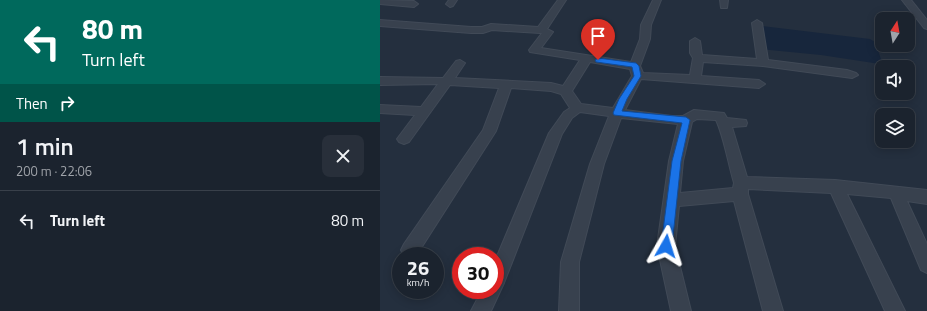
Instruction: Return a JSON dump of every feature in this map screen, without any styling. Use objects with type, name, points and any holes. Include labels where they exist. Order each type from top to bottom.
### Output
[{"type":"street","points":[[541,30],[562,0]]},
{"type":"street","points":[[569,311],[570,262],[573,246],[597,164],[623,99],[637,71],[645,39],[646,25],[657,0]]},
{"type":"street","points":[[906,0],[927,26]]},
{"type":"street","points":[[380,1],[414,4]]},
{"type":"street","points":[[380,23],[471,30],[482,30],[491,26],[541,30],[548,32],[534,50],[586,59],[661,76],[695,80],[759,84]]},
{"type":"street","points":[[757,23],[763,63]]},
{"type":"street","points":[[695,41],[695,53],[698,58],[695,80]]},
{"type":"street","points":[[698,58],[763,63],[847,73],[852,75]]},
{"type":"street","points":[[566,91],[586,59]]},
{"type":"street","points":[[404,139],[460,63]]},
{"type":"street","points":[[423,80],[432,69]]},
{"type":"street","points":[[380,81],[423,80],[551,87],[566,91],[573,104],[578,108],[686,120]]},
{"type":"street","points":[[412,247],[489,132],[506,85]]},
{"type":"street","points":[[504,261],[556,133],[568,116],[578,108]]},
{"type":"street","points":[[380,109],[424,111]]},
{"type":"street","points":[[680,311],[666,246],[676,161],[686,120],[694,114],[720,116],[724,122],[773,311]]},
{"type":"street","points":[[724,122],[741,122]]},
{"type":"street","points":[[671,200],[741,188],[835,186],[927,197]]},
{"type":"street","points":[[835,186],[895,311]]},
{"type":"street","points":[[896,193],[927,264]]},
{"type":"street","points":[[481,311],[487,299]]},
{"type":"water","points":[[762,26],[870,39],[875,42],[875,52],[878,52],[881,60],[875,60],[875,63],[821,55],[759,49]]},
{"type":"route","points":[[598,60],[636,66],[638,76],[635,83],[623,99],[617,113],[672,120],[686,120],[676,161],[666,246]]}]
